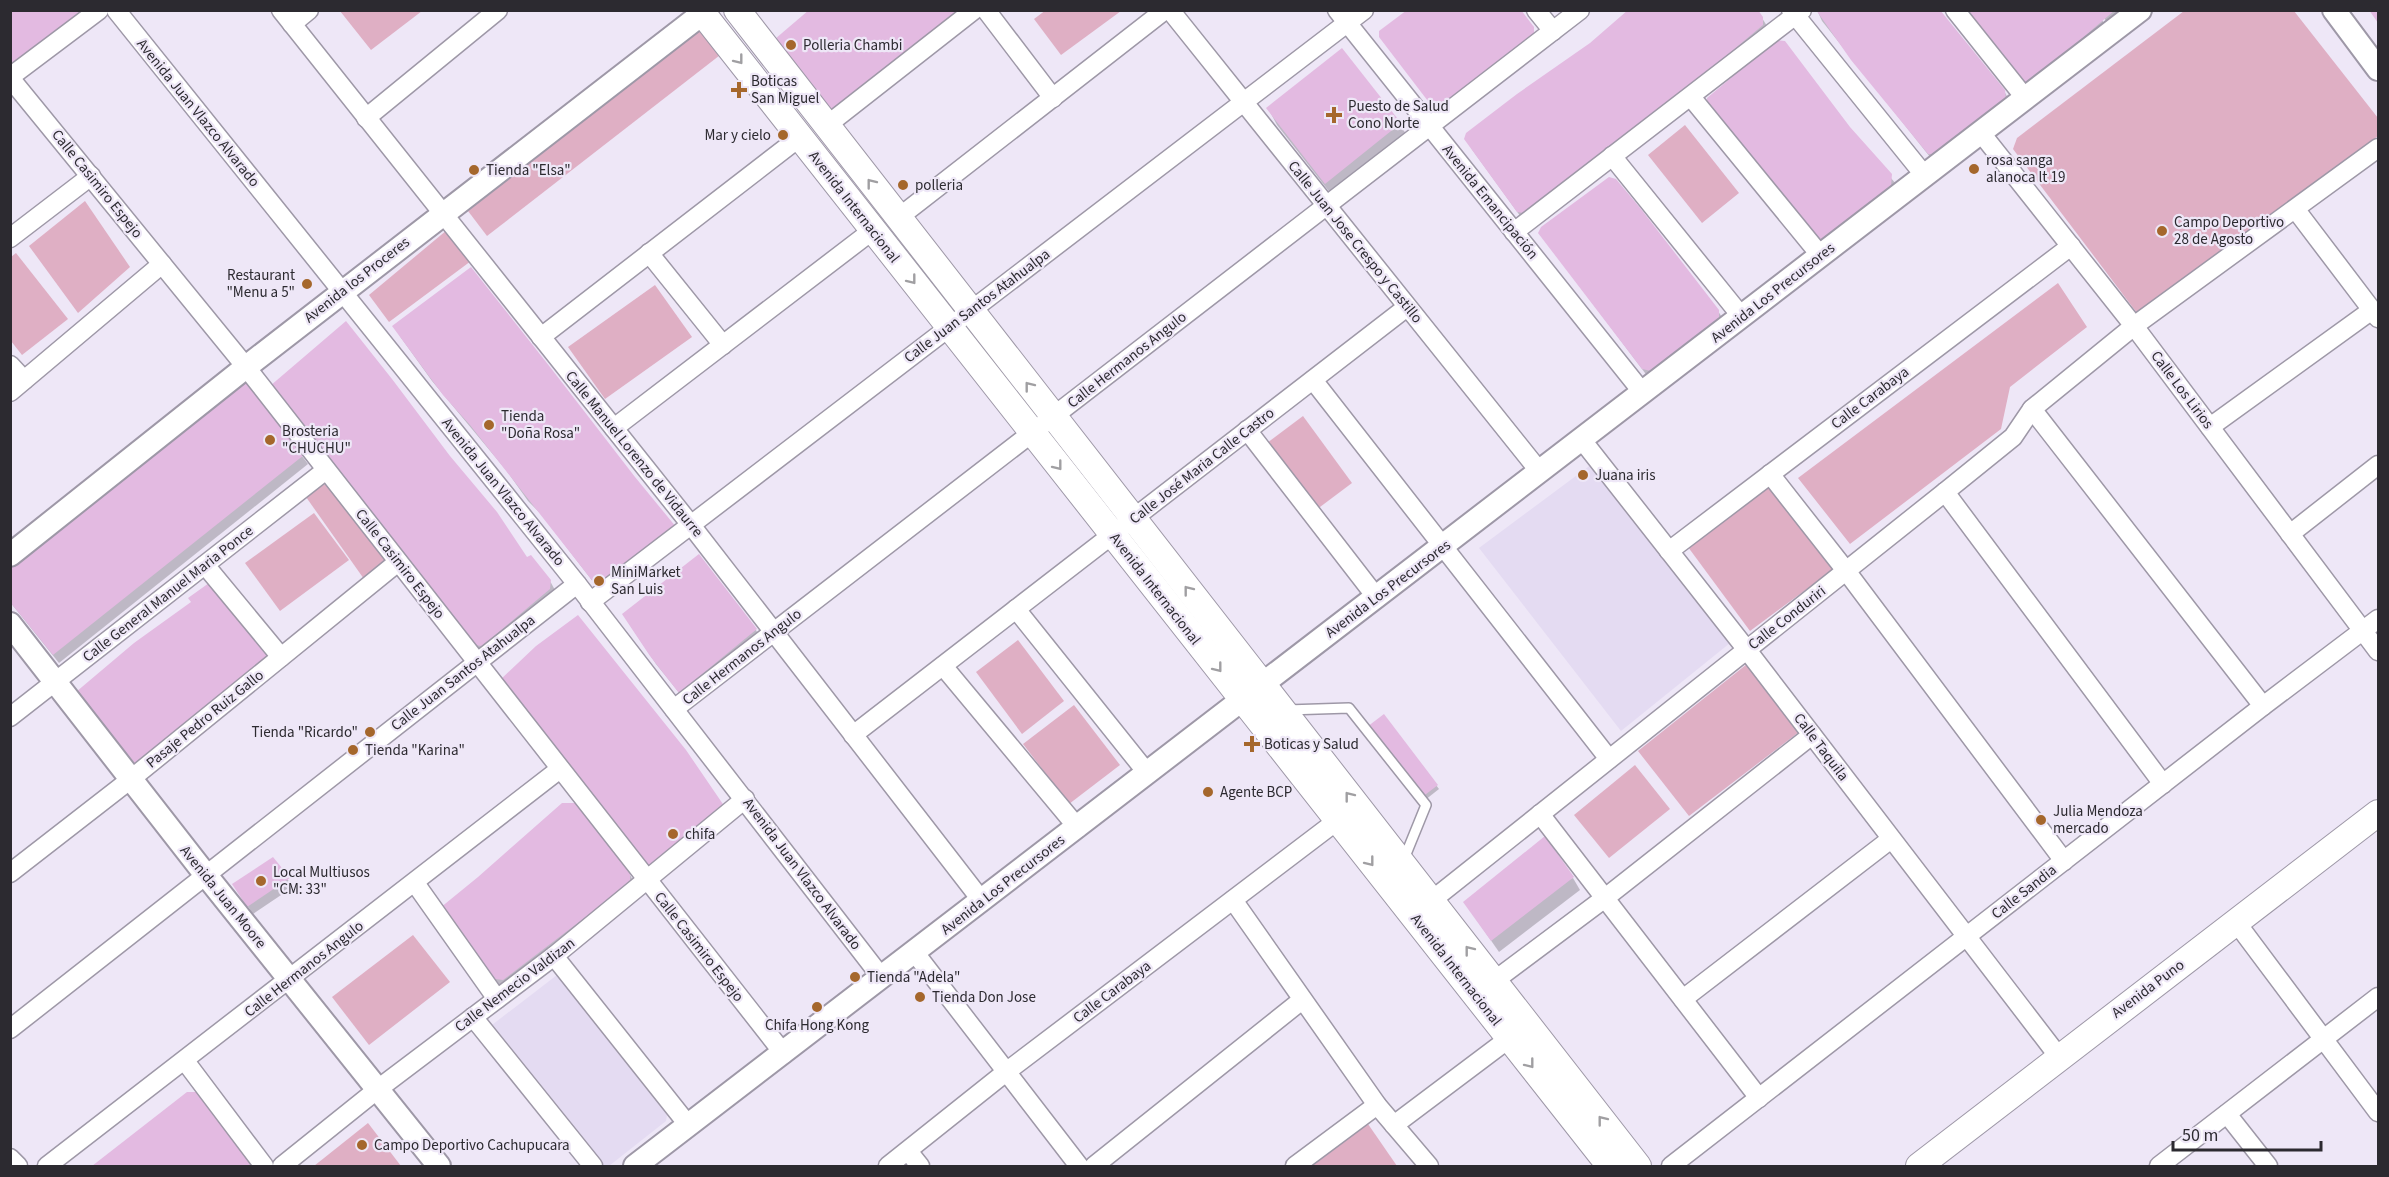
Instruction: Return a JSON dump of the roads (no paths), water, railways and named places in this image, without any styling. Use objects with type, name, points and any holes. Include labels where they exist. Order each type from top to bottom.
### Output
[{"type":"main road","name":"Avenida Internacional","points":[[737,10],[1133,519],[1338,820],[1518,1031],[1638,1167]]},
{"type":"main road","name":"Avenida Internacional","points":[[703,12],[1113,535],[1253,693],[1282,710],[1494,981],[1518,1031],[1610,1167]]},
{"type":"main road","name":"Avenida Puno","points":[[1919,1167],[2379,813]]},
{"type":"street","points":[[10,78],[99,10]]},
{"type":"street","name":"Avenida Juan Vlazco Alvarado","points":[[116,10],[577,584],[882,978]]},
{"type":"street","points":[[286,17],[309,10]]},
{"type":"street","points":[[366,117],[498,10]]},
{"type":"street","points":[[826,126],[974,10]]},
{"type":"street","points":[[986,10],[1053,98]]},
{"type":"street","points":[[898,218],[1165,10]]},
{"type":"street","name":"Calle Juan Jose Crespo y Castillo","points":[[1170,10],[1540,472]]},
{"type":"street","name":"Calle Juan Santos Atahualpa","points":[[590,602],[1244,102],[1342,17],[1364,10]]},
{"type":"street","points":[[1536,10],[1552,31]]},
{"type":"street","name":"Calle Hermanos Angulo","points":[[674,709],[1580,10]]},
{"type":"street","points":[[1955,10],[2026,99]]},
{"type":"street","name":"Avenida Los Precursores","points":[[635,1167],[2140,10]]},
{"type":"street","points":[[2334,10],[2379,69]]},
{"type":"street","name":"Avenida los Proceres","points":[[10,555],[246,367],[703,12]]},
{"type":"street","points":[[1514,232],[1691,97],[1796,12],[1925,176]]},
{"type":"street","name":"Calle Manuel Lorenzo de Vidaurre","points":[[286,17],[691,525],[982,901]]},
{"type":"street","name":"Avenida Emancipación","points":[[1342,17],[1643,393]]},
{"type":"street","name":"Calle Casimiro Espejo","points":[[10,78],[246,367],[784,1054]]},
{"type":"street","points":[[1691,97],[1821,256]]},
{"type":"street","name":"Calle Los Lirios","points":[[1981,133],[2134,326],[2379,651]]},
{"type":"street","points":[[541,337],[800,137]]},
{"type":"street","name":"Calle Conduriri","points":[[1431,901],[1847,572],[2013,437],[2032,410],[2134,326],[2379,148]]},
{"type":"street","points":[[1612,156],[1742,317]]},
{"type":"street","points":[[10,238],[91,176]]},
{"type":"street","points":[[2210,427],[2375,314],[2296,210]]},
{"type":"street","points":[[614,428],[873,230]]},
{"type":"street","name":"Calle Carabaya","points":[[1669,551],[2071,246]]},
{"type":"street","points":[[649,253],[723,345]]},
{"type":"street","points":[[10,364],[17,386],[162,264]]},
{"type":"street","name":"Calle José Maria Calle Castro","points":[[854,735],[1407,307]]},
{"type":"street","points":[[1313,380],[1610,759]]},
{"type":"street","points":[[2032,410],[2263,706]]},
{"type":"street","points":[[1247,430],[1377,598]]},
{"type":"street","name":"Calle Taquila","points":[[1582,440],[1747,650],[2059,1057]]},
{"type":"street","points":[[2290,534],[2379,465]]},
{"type":"street","name":"Calle General Manuel Maria Ponce","points":[[10,717],[326,470]]},
{"type":"street","points":[[1770,474],[1847,572],[2064,861]]},
{"type":"street","points":[[1945,492],[2163,784]]},
{"type":"street","name":"Pasaje Pedro Ruiz Gallo","points":[[10,873],[131,779],[398,562]]},
{"type":"street","points":[[205,565],[281,657]]},
{"type":"street","name":"Calle Juan Santos Atahualpa","points":[[10,1029],[577,584]]},
{"type":"street","points":[[1016,609],[1148,774]]},
{"type":"street","name":"Calle Sandia","points":[[1671,1167],[2263,706],[2379,619]]},
{"type":"street","name":"Avenida Juan Moore","points":[[10,624],[205,874],[439,1167]]},
{"type":"street","points":[[943,666],[1078,828]]},
{"type":"street","points":[[1494,981],[1605,898],[1812,735]]},
{"type":"street","name":"Calle Hermanos Angulo","points":[[47,1167],[560,770]]},
{"type":"street","name":"Calle Nemecio Valdizan","points":[[282,1167],[378,1089],[554,956],[745,799]]},
{"type":"street","points":[[1540,814],[1759,1098]]},
{"type":"street","name":"Calle Carabaya","points":[[888,1167],[1006,1072],[1338,820]]},
{"type":"street","points":[[1683,999],[1891,839]]},
{"type":"street","points":[[415,883],[497,999]]},
{"type":"street","points":[[1233,900],[1377,1106],[1430,1167]]},
{"type":"street","points":[[2236,922],[2379,1112]]},
{"type":"street","points":[[915,953],[1079,1167]]},
{"type":"street","points":[[554,956],[689,1125]]},
{"type":"street","points":[[2159,1167],[2379,997]]},
{"type":"street","points":[[1094,1167],[1302,1000]]},
{"type":"street","points":[[473,1017],[592,1167]]},
{"type":"street","points":[[1394,1125],[1518,1031]]},
{"type":"street","points":[[185,1061],[264,1167]]},
{"type":"street","points":[[1295,1167],[1377,1106]]},
{"type":"street","points":[[2227,1114],[2268,1167]]},
{"type":"street","points":[[908,1150],[920,1167]]},
{"type":"street","points":[[10,1158],[18,1167]]},
{"type":"lane","points":[[1282,710],[1349,708],[1426,805],[1402,864]]},
{"type":"place","name":"Polleria Chambi","points":[[791,45]]},
{"type":"place","name":"Boticas San Miguel","points":[[739,90]]},
{"type":"place","name":"Puesto de Salud Cono Norte","points":[[1334,115]]},
{"type":"place","name":"Mar y cielo","points":[[783,135]]},
{"type":"place","name":"rosa sanga alanoca lt 19","points":[[1974,169]]},
{"type":"place","name":"Tienda \"Elsa\"","points":[[474,170]]},
{"type":"place","name":"polleria","points":[[903,185]]},
{"type":"place","name":"Campo Deportivo 28 de Agosto","points":[[2162,231]]},
{"type":"place","name":"Restaurant \"Menu a 5\"","points":[[307,284]]},
{"type":"place","name":"Tienda \"Doña Rosa\"","points":[[489,425]]},
{"type":"place","name":"Brosteria \"CHUCHU\"","points":[[270,440]]},
{"type":"place","name":"Juana iris","points":[[1583,475]]},
{"type":"place","name":"MiniMarket San Luis","points":[[599,581]]},
{"type":"place","name":"Tienda \"Ricardo\"","points":[[370,732]]},
{"type":"place","name":"Boticas y Salud","points":[[1252,744]]},
{"type":"place","name":"Tienda \"Karina\"","points":[[353,750]]},
{"type":"place","name":"Agente BCP","points":[[1208,792]]},
{"type":"place","name":"Julia Mendoza mercado","points":[[2041,820]]},
{"type":"place","name":"chifa","points":[[673,834]]},
{"type":"place","name":"Local Multiusos \"CM: 33\"","points":[[261,881]]},
{"type":"place","name":"Tienda \"Adela\"","points":[[855,977]]},
{"type":"place","name":"Tienda Don Jose","points":[[920,997]]},
{"type":"place","name":"Chifa Hong Kong","points":[[817,1007]]},
{"type":"place","name":"Campo Deportivo Cachupucara","points":[[362,1145]]}]
